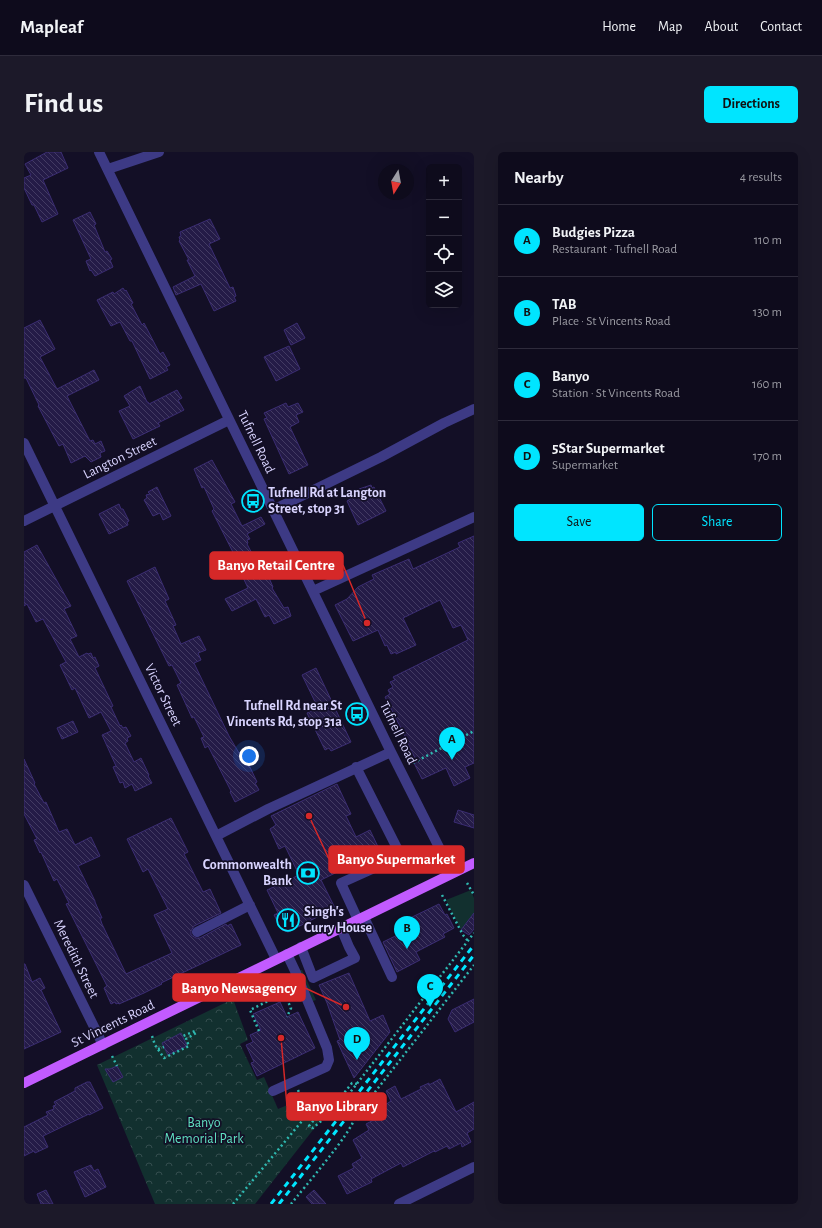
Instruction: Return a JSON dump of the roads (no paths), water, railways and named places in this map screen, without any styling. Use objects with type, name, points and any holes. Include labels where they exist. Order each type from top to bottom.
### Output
[{"type":"main road","name":"St Vincents Road","points":[[24,1083],[474,863]]},
{"type":"street","name":"Tufnell Road","points":[[99,152],[391,752],[452,873]]},
{"type":"street","points":[[108,169],[159,152]]},
{"type":"street","points":[[274,510],[474,409]]},
{"type":"street","name":"Langton Street","points":[[24,521],[229,420]]},
{"type":"street","name":"Victor Street","points":[[24,442],[276,959]]},
{"type":"street","points":[[313,592],[474,517]]},
{"type":"street","points":[[216,836],[356,767],[391,752]]},
{"type":"street","points":[[356,767],[401,856],[341,883],[392,977]]},
{"type":"street","name":"Meredith Street","points":[[24,884],[103,1045]]},
{"type":"street","points":[[197,932],[250,905]]},
{"type":"street","points":[[301,948],[313,978],[355,958],[341,928]]},
{"type":"street","points":[[273,1091],[326,1067],[330,1060],[325,1042],[287,954]]},
{"type":"street","points":[[399,1204],[474,1167]]},
{"type":"railway","points":[[271,1204],[474,945]]},
{"type":"railway","points":[[279,1204],[474,955]]},
{"type":"place","name":"Tufnell Rd at Langton Street, stop 31","points":[[253,501]]},
{"type":"place","name":"Banyo Retail Centre","points":[[367,623]]},
{"type":"place","name":"Tufnell Rd near St Vincents Rd, stop 31a","points":[[357,714]]},
{"type":"place","name":"Budgies Pizza","points":[[452,760]]},
{"type":"place","name":"Banyo Supermarket","points":[[309,816]]},
{"type":"place","name":"Commonwealth Bank","points":[[308,873]]},
{"type":"place","name":"Singh's Curry House","points":[[288,920]]},
{"type":"place","name":"TAB","points":[[407,949]]},
{"type":"place","name":"Banyo Newsagency","points":[[346,1007]]},
{"type":"place","name":"Banyo","points":[[430,1007]]},
{"type":"place","name":"Banyo Library","points":[[281,1038]]},
{"type":"place","name":"5Star Supermarket","points":[[357,1060]]},
{"type":"park label","name":"Banyo Memorial Park","points":[[204,1132]]}]
